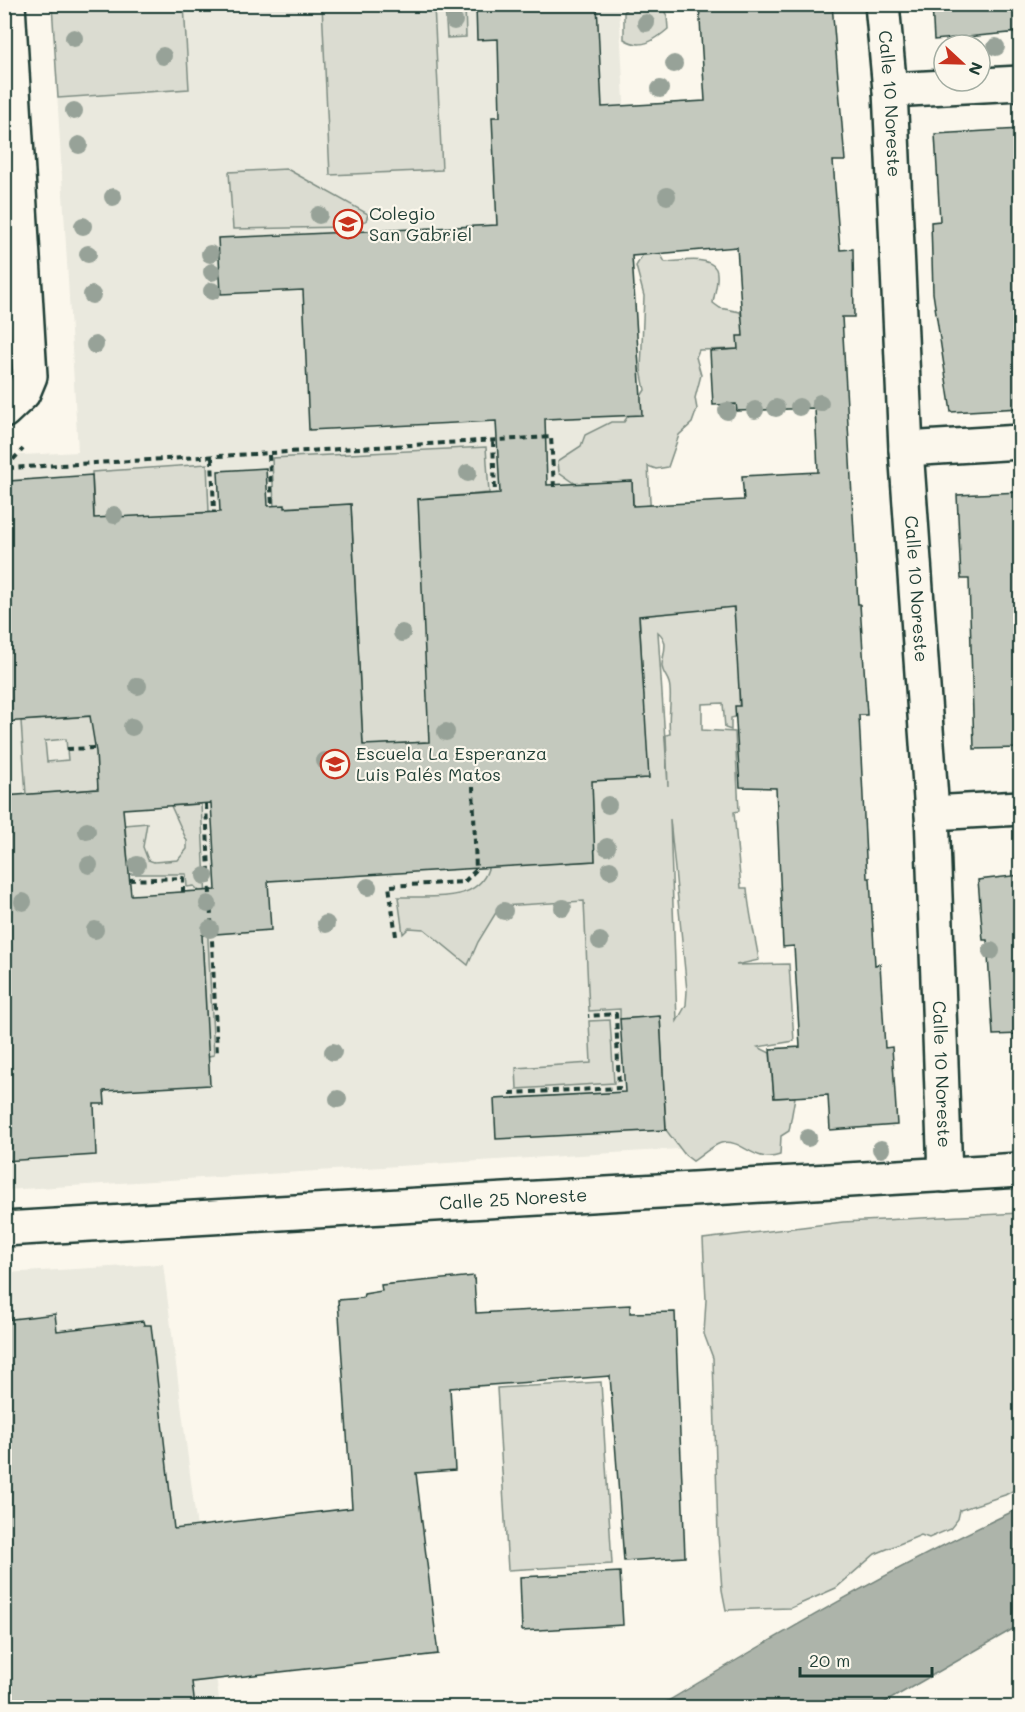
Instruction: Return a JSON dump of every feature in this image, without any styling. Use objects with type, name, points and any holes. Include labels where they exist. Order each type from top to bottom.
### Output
[{"type":"street","points":[[4,411],[23,393],[30,376],[8,4]]},
{"type":"street","name":"Calle 10 Noreste","points":[[882,4],[890,90],[906,449],[932,813],[945,1174]]},
{"type":"street","points":[[890,90],[1020,83]]},
{"type":"street","points":[[906,449],[1020,442]]},
{"type":"street","points":[[932,813],[1020,808]]},
{"type":"street","name":"Calle 25 Noreste","points":[[4,1229],[1020,1170]]},
{"type":"path","points":[[8,468],[270,455],[551,437],[554,486]]},
{"type":"path","points":[[493,441],[495,493]]},
{"type":"path","points":[[4,478],[8,468],[23,449]]},
{"type":"path","points":[[270,455],[272,506]]},
{"type":"path","points":[[212,458],[214,512]]},
{"type":"path","points":[[68,749],[95,748]]},
{"type":"path","points":[[396,936],[389,886],[464,882],[476,870],[473,787]]},
{"type":"path","points":[[206,804],[217,1054]]},
{"type":"path","points":[[129,880],[183,878],[183,892]]},
{"type":"path","points":[[510,1093],[619,1088],[616,1014],[588,1016]]},
{"type":"shaded area","name":"Escuela La Esperanza Luis Palés Matos","points":[[52,5],[619,5],[629,197],[674,895],[679,1149],[5,1190],[4,456],[78,452]]},
{"type":"shaded area","points":[[52,5],[184,5],[189,89],[58,98]]},
{"type":"shaded area","points":[[322,5],[434,5],[442,170],[330,175]]},
{"type":"shaded area","points":[[445,5],[465,5],[466,37],[447,38]]},
{"type":"shaded area","points":[[628,5],[661,5],[667,16],[668,29],[647,43],[636,44],[624,39],[624,13]]},
{"type":"shaded area","points":[[287,169],[368,214],[366,221],[345,222],[345,227],[233,229],[229,172]]},
{"type":"shaded area","points":[[660,253],[665,262],[700,261],[712,265],[716,269],[717,277],[713,303],[720,308],[740,312],[747,335],[738,337],[738,349],[699,350],[696,357],[701,375],[695,398],[697,409],[692,423],[679,435],[668,467],[656,469],[648,466],[655,589],[733,607],[740,649],[739,716],[731,718],[731,730],[725,728],[723,703],[702,704],[702,730],[735,732],[739,811],[734,812],[741,888],[747,888],[759,960],[736,965],[789,964],[794,1041],[758,1047],[770,1053],[774,1098],[795,1097],[789,1131],[781,1136],[780,1155],[771,1157],[755,1154],[729,1142],[718,1144],[693,1161],[685,1155],[666,1130],[660,1017],[620,1019],[620,1009],[589,1011],[584,901],[500,906],[478,942],[468,965],[424,929],[409,928],[403,934],[398,897],[450,896],[474,888],[482,880],[488,869],[484,789],[498,866],[595,861],[592,791],[560,782],[648,778],[632,481],[576,484],[559,472],[558,461],[581,446],[585,435],[611,422],[624,422],[645,390],[641,370],[644,296],[636,266],[643,254]],"holes":[[[658,632],[665,644],[662,668],[670,688],[670,734],[666,735],[668,786]],[[670,819],[687,991],[686,1005],[677,1021]]]},
{"type":"shaded area","points":[[486,447],[489,493],[418,499],[499,760],[425,742],[363,746],[351,504],[274,508],[272,458]]},
{"type":"shaded area","points":[[207,464],[209,512],[138,517],[87,596],[94,512],[92,472]]},
{"type":"shaded area","points":[[96,716],[98,789],[26,795],[21,721]],"holes":[[[66,739],[68,760],[47,762],[45,741]]]},
{"type":"shaded area","points":[[201,804],[214,1055],[208,1056],[199,891],[194,886],[187,887],[186,874],[129,874],[125,825],[147,823],[143,847],[148,860],[154,862],[178,860],[187,849],[187,841],[171,806]]},
{"type":"shaded area","points":[[610,1020],[614,1083],[517,1089],[516,1068],[591,1063],[589,1021]]},
{"type":"shaded area","points":[[1020,1213],[1020,1487],[1005,1495],[960,1510],[958,1519],[950,1529],[929,1538],[921,1535],[875,1554],[836,1588],[791,1608],[726,1610],[722,1590],[718,1535],[713,1358],[704,1334],[706,1300],[703,1239],[843,1222]]},
{"type":"shaded area","points":[[163,1264],[220,1707],[5,1708],[5,1273]]},
{"type":"shaded area","points":[[601,1382],[612,1564],[508,1570],[497,1388]]},
{"type":"shaded area","points":[[1020,1508],[1020,1625],[877,1707],[658,1707],[791,1628],[927,1554]]},
{"type":"building","points":[[597,4],[602,107],[705,101],[699,4],[832,4],[845,161],[833,161],[840,250],[853,249],[854,317],[842,317],[858,604],[860,604],[867,715],[859,715],[867,878],[870,878],[875,965],[880,964],[885,1048],[892,1047],[897,1125],[830,1130],[828,1095],[774,1098],[770,1049],[800,1047],[794,946],[783,947],[776,788],[740,787],[735,706],[740,706],[734,607],[639,616],[649,778],[592,781],[595,861],[268,881],[271,930],[202,935],[210,1085],[104,1091],[105,1104],[94,1104],[96,1155],[4,1161],[4,796],[98,789],[96,752],[90,716],[4,722],[4,535],[10,505],[9,481],[92,475],[94,518],[220,512],[218,471],[266,468],[268,506],[285,505],[285,508],[351,504],[363,745],[429,742],[418,499],[500,493],[496,421],[309,430],[303,290],[221,294],[218,238],[497,225],[492,117],[500,117],[498,39],[477,40],[476,6]],"holes":[[[737,247],[743,336],[737,336],[738,349],[710,351],[713,405],[736,404],[737,411],[815,408],[818,472],[742,476],[744,500],[633,506],[632,481],[547,485],[545,419],[642,415],[632,256]],[[211,803],[216,890],[131,895],[123,809]]]},
{"type":"building","points":[[932,4],[1020,4],[1020,32],[992,35],[934,33]]},
{"type":"building","points":[[1020,129],[1020,408],[951,412],[933,293],[931,222],[940,221],[935,134]]},
{"type":"building","points":[[1020,492],[1020,748],[974,749],[969,579],[961,579],[957,495]]},
{"type":"building","points":[[1020,875],[1020,1034],[993,1035],[987,940],[983,940],[978,880]]},
{"type":"building","points":[[660,1016],[666,1130],[496,1139],[494,1099],[625,1092],[620,1019]]},
{"type":"building","points":[[474,1276],[476,1313],[630,1305],[630,1313],[675,1312],[685,1557],[624,1561],[610,1376],[450,1388],[455,1470],[416,1473],[438,1654],[192,1682],[195,1707],[4,1707],[4,1320],[55,1314],[57,1331],[143,1321],[144,1325],[151,1325],[174,1529],[352,1508],[338,1300],[363,1298],[364,1294],[382,1291],[381,1285]]},
{"type":"building","points":[[620,1572],[623,1625],[522,1631],[520,1577]]},
{"type":"place","name":"Colegio San Gabriel","points":[[348,224]]},
{"type":"place","name":"Escuela La Esperanza Luis Palés Matos","points":[[335,764]]}]
